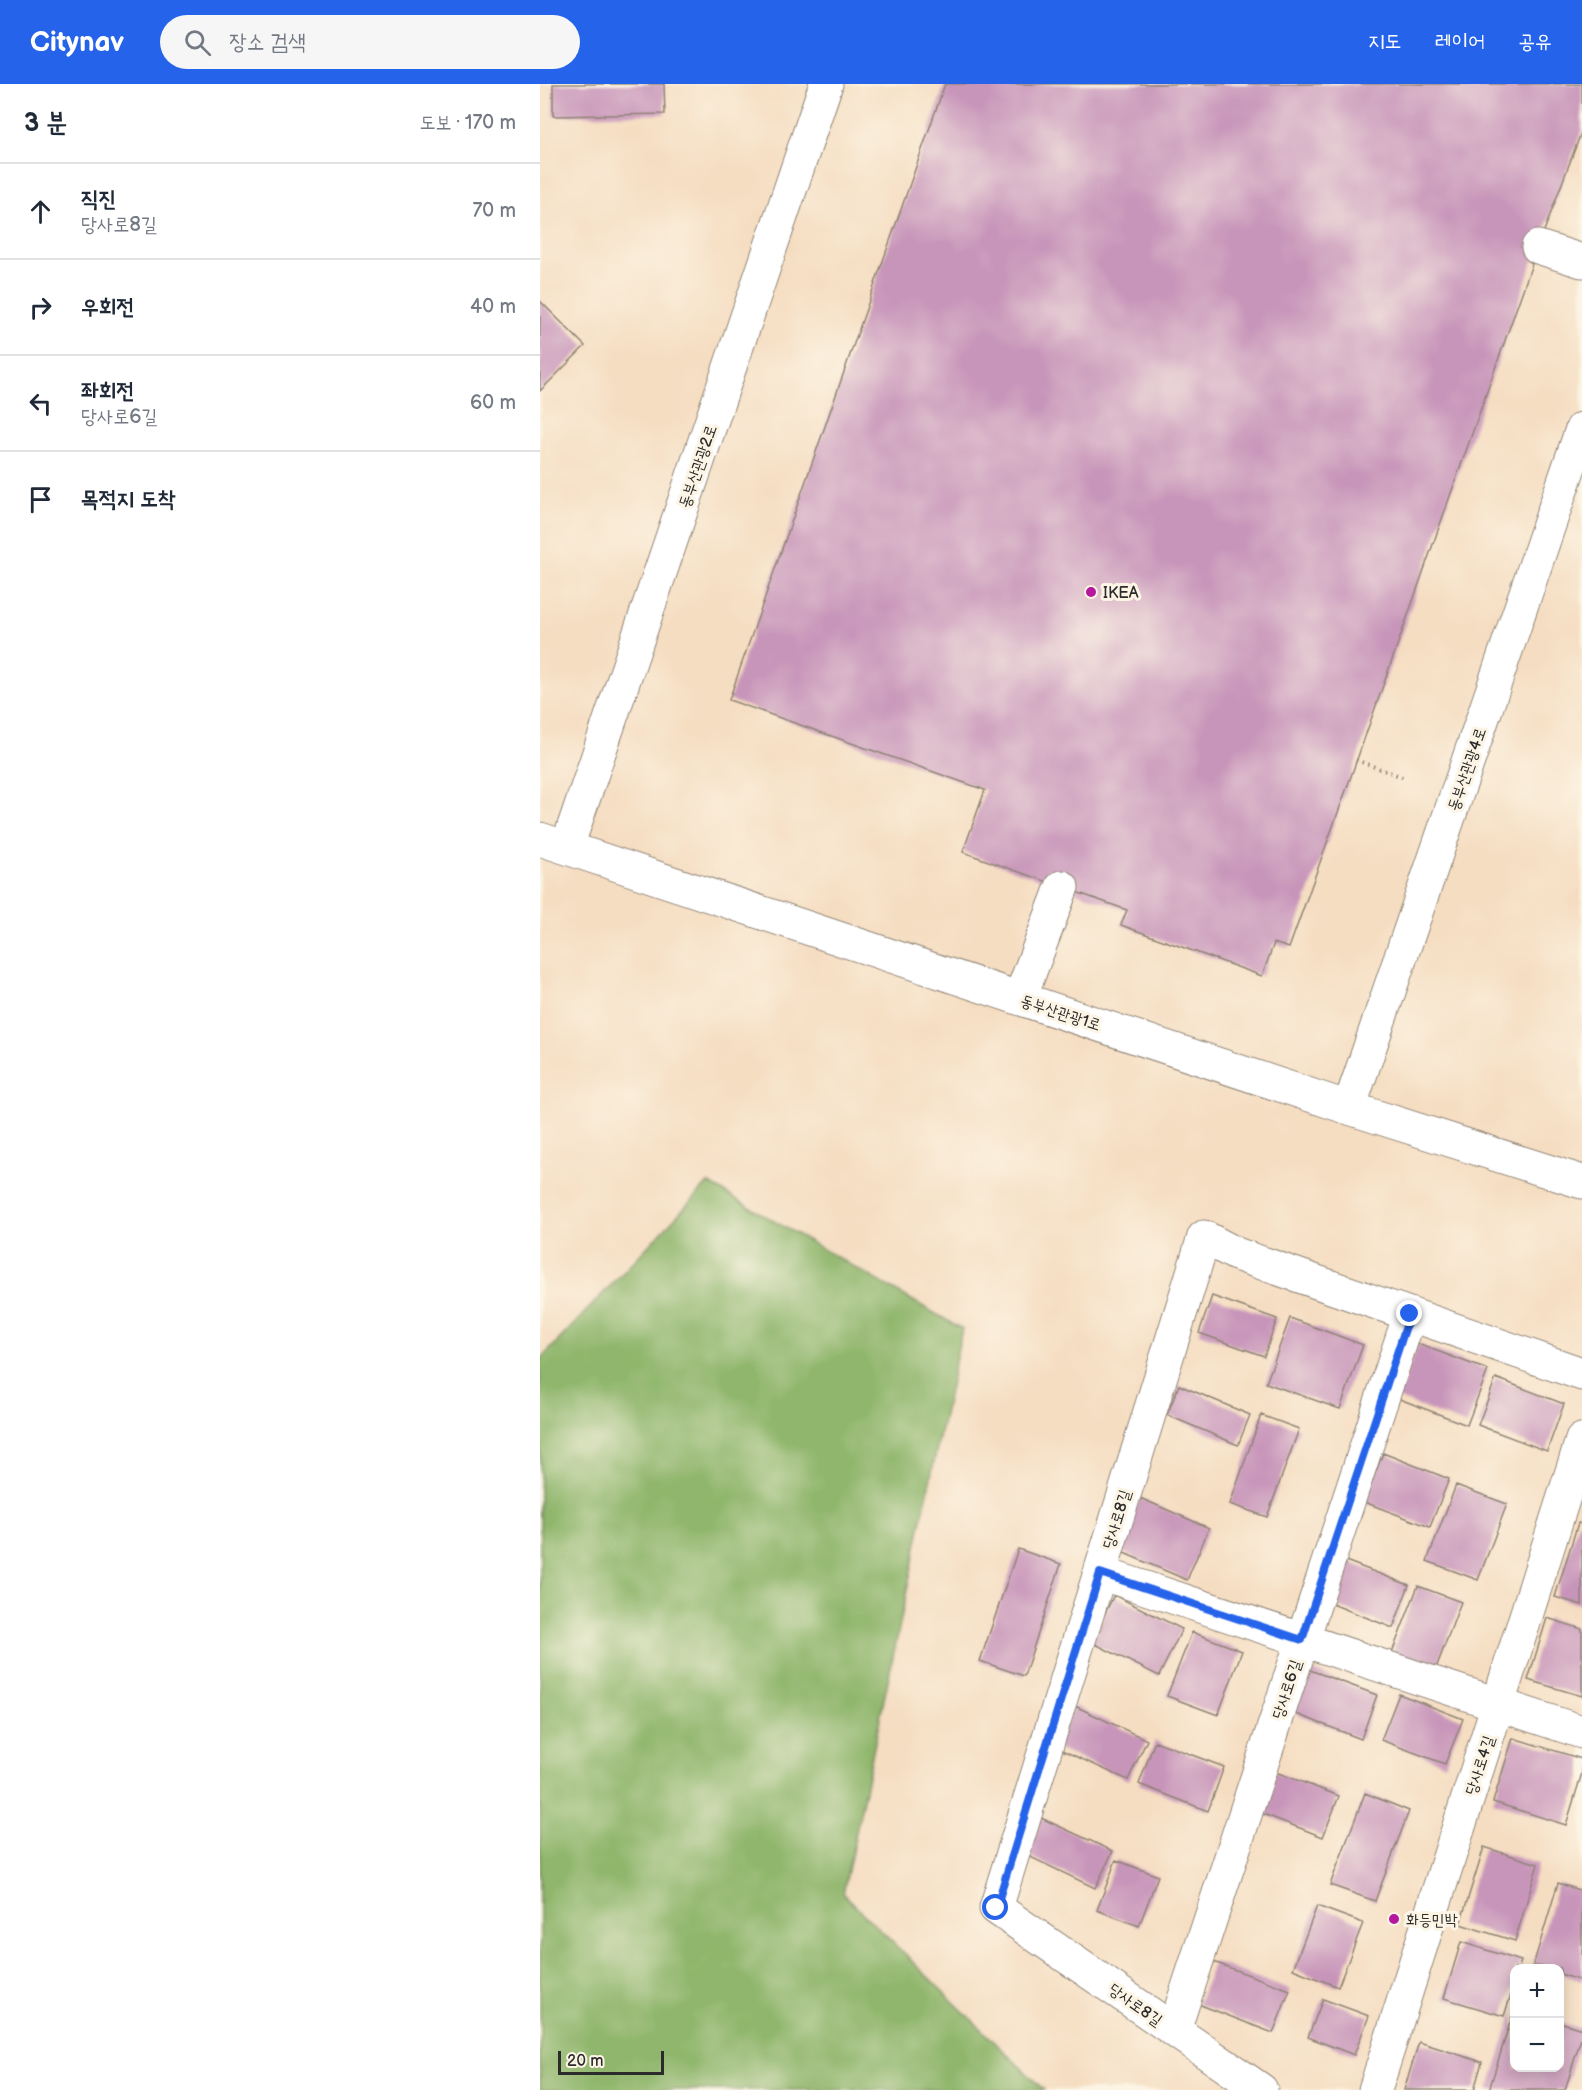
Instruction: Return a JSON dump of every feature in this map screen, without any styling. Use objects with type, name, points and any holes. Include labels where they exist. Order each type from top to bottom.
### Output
[{"type":"street","name":"동부산관광2로","points":[[554,843],[826,84]]},
{"type":"street","points":[[1538,247],[1582,261]]},
{"type":"street","name":"동부산관광4로","points":[[1349,1108],[1582,429]]},
{"type":"street","name":"동부산관광1로","points":[[554,843],[1349,1108],[1582,1182]]},
{"type":"street","points":[[1020,998],[1062,888]]},
{"type":"street","name":"당사로8길","points":[[1261,2090],[996,1908],[1204,1237],[1236,1254],[1410,1314]]},
{"type":"street","points":[[1410,1314],[1582,1374]]},
{"type":"street","name":"당사로6길","points":[[1174,2030],[1410,1314]]},
{"type":"street","name":"당사로4길","points":[[1375,2090],[1582,1440]]},
{"type":"street","points":[[1100,1573],[1582,1732]]},
{"type":"path","points":[[1356,760],[1405,778]]},
{"type":"green space","points":[[708,1183],[962,1329],[843,1894],[1044,2090],[540,2090],[540,1360]]},
{"type":"building","points":[[553,84],[664,84],[665,114],[553,116]]},
{"type":"building","name":"IKEA","points":[[945,84],[1582,84],[1582,130],[1538,247],[1349,782],[1289,948],[1274,943],[1262,976],[1121,925],[1127,910],[963,852],[985,790],[729,700]]},
{"type":"building","points":[[540,301],[585,346],[540,391]]},
{"type":"building","points":[[1212,1296],[1277,1319],[1264,1356],[1199,1333]]},
{"type":"building","points":[[1290,1318],[1363,1345],[1340,1409],[1266,1383]]},
{"type":"building","points":[[1418,1344],[1488,1370],[1467,1425],[1397,1398]]},
{"type":"building","points":[[1496,1378],[1564,1404],[1547,1451],[1478,1425]]},
{"type":"building","points":[[1179,1385],[1250,1415],[1238,1445],[1167,1415]]},
{"type":"building","points":[[1261,1415],[1299,1429],[1267,1517],[1230,1504]]},
{"type":"building","points":[[1383,1453],[1449,1479],[1430,1527],[1364,1502]]},
{"type":"building","points":[[1456,1485],[1507,1504],[1478,1580],[1427,1561]]},
{"type":"building","points":[[1140,1498],[1209,1528],[1187,1580],[1117,1550]]},
{"type":"building","points":[[1578,1523],[1582,1524],[1582,1605],[1555,1597]]},
{"type":"building","points":[[1018,1549],[1061,1564],[1024,1676],[980,1661]]},
{"type":"building","points":[[1343,1560],[1409,1585],[1393,1628],[1327,1602]]},
{"type":"building","points":[[1418,1586],[1461,1602],[1435,1671],[1391,1655]]},
{"type":"building","points":[[1114,1595],[1182,1629],[1159,1676],[1091,1642]]},
{"type":"building","points":[[1547,1618],[1582,1629],[1582,1696],[1528,1680]]},
{"type":"building","points":[[1192,1632],[1242,1651],[1218,1715],[1167,1696]]},
{"type":"building","points":[[1302,1667],[1377,1695],[1361,1739],[1286,1710]]},
{"type":"building","points":[[1399,1694],[1463,1719],[1445,1764],[1381,1740]]},
{"type":"building","points":[[1075,1706],[1147,1740],[1128,1780],[1055,1747]]},
{"type":"building","points":[[1513,1738],[1582,1759],[1582,1773],[1566,1825],[1493,1802]]},
{"type":"building","points":[[1155,1741],[1224,1767],[1208,1811],[1139,1784]]},
{"type":"building","points":[[1273,1771],[1339,1796],[1323,1837],[1258,1812]]},
{"type":"building","points":[[1365,1793],[1409,1811],[1375,1901],[1330,1885]]},
{"type":"building","points":[[1041,1818],[1113,1851],[1095,1888],[1024,1854]]},
{"type":"building","points":[[1484,1847],[1538,1864],[1515,1941],[1460,1924]]},
{"type":"building","points":[[1116,1860],[1158,1876],[1139,1926],[1097,1910]]},
{"type":"building","points":[[1558,1883],[1582,1891],[1582,1981],[1564,1975],[1564,1964],[1534,1964]]},
{"type":"building","points":[[1317,1906],[1363,1923],[1338,1987],[1293,1969]]},
{"type":"building","points":[[1461,1942],[1521,1961],[1520,1964],[1510,1964],[1510,1998],[1504,2016],[1444,1998]]},
{"type":"building","points":[[1214,1962],[1290,1990],[1273,2033],[1198,2004]]},
{"type":"building","points":[[1323,1999],[1369,2016],[1354,2055],[1308,2037]]},
{"type":"building","points":[[1510,2023],[1510,2072],[1564,2072],[1564,2023],[1582,2029],[1565,2090],[1489,2090]]},
{"type":"building","points":[[1419,2042],[1482,2062],[1474,2090],[1404,2090]]},
{"type":"place","name":"IKEA","points":[[1091,592]]},
{"type":"place","name":"화등민박","points":[[1394,1919]]},
{"type":"route","points":[[996,1908],[1100,1573],[1302,1640],[1410,1314]]}]
